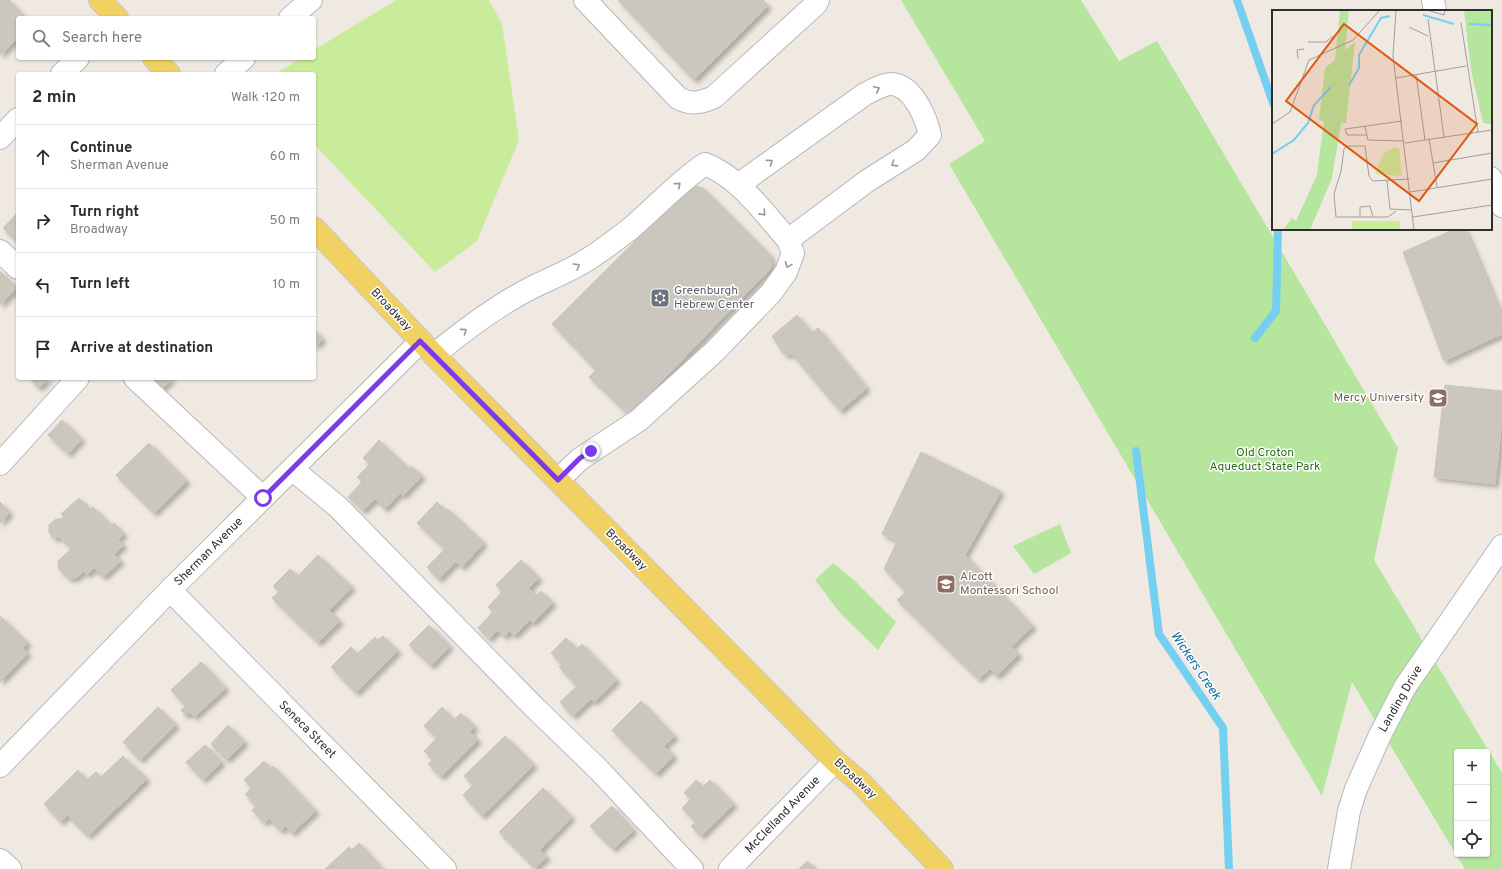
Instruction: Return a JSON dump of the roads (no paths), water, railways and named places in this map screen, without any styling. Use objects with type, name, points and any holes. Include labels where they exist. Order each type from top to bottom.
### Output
[{"type":"main road","points":[[100,0],[115,16]]},
{"type":"main road","points":[[156,60],[167,72]]},
{"type":"main road","name":"Broadway","points":[[316,230],[427,348],[835,761],[860,782],[942,869]]},
{"type":"street","points":[[292,16],[311,0]]},
{"type":"street","points":[[586,0],[678,98],[686,102],[696,103],[714,97],[816,4],[818,0]]},
{"type":"street","points":[[1433,0],[1435,10]]},
{"type":"street","points":[[64,72],[76,60]]},
{"type":"street","points":[[228,72],[242,60]]},
{"type":"street","points":[[558,480],[580,458],[639,420],[720,346],[772,292],[786,272],[793,253],[788,240],[738,185],[865,94],[884,85],[897,85],[913,96],[927,121],[930,135],[916,150],[867,181],[788,240]]},
{"type":"street","points":[[0,138],[16,121]]},
{"type":"street","name":"Sherman Avenue","points":[[0,766],[170,590],[292,469],[427,348],[462,332],[495,309],[531,288],[563,274],[591,258],[630,229],[690,174],[705,164],[718,169],[738,185]]},
{"type":"street","points":[[1492,181],[1502,206]]},
{"type":"street","points":[[0,251],[16,266]]},
{"type":"street","points":[[0,464],[76,380]]},
{"type":"street","points":[[137,380],[263,498]]},
{"type":"street","points":[[292,469],[338,507],[533,706],[599,770],[692,869]]},
{"type":"street","name":"Landing Drive","points":[[1338,869],[1349,811],[1356,789],[1380,735],[1405,687],[1502,546]]},
{"type":"street","name":"Seneca Street","points":[[170,590],[445,869]]},
{"type":"street","name":"McClelland Avenue","points":[[730,869],[835,761]]},
{"type":"street","points":[[0,860],[10,869]]},
{"type":"waterway","name":"Wickers Creek","points":[[1237,0],[1272,100]]},
{"type":"waterway","name":"Wickers Creek","points":[[1255,338],[1276,311],[1278,230]]},
{"type":"waterway","name":"Wickers Creek","points":[[1136,451],[1159,634],[1223,728],[1229,869]]},
{"type":"place","name":"Greenburgh Hebrew Center","points":[[660,298]]},
{"type":"place","name":"Mercy University","points":[[1438,398]]},
{"type":"place","name":"Alcott Montessori School","points":[[946,584]]},
{"type":"park label","name":"Old Croton Aqueduct State Park","points":[[1265,460]]}]
